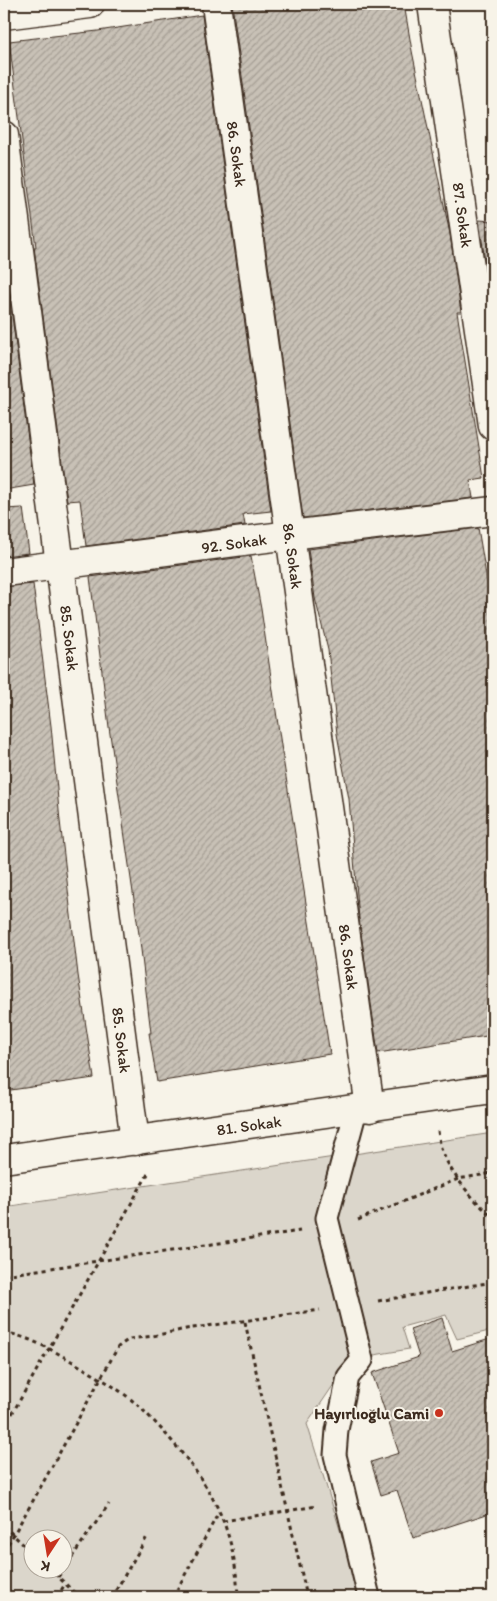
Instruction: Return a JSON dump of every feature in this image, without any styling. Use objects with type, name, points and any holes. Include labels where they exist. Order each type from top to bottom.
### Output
[{"type":"street","points":[[4,14],[90,4]]},
{"type":"street","name":"86. Sokak","points":[[216,4],[290,535],[363,1109]]},
{"type":"street","name":"87. Sokak","points":[[432,4],[493,426]]},
{"type":"street","name":"85. Sokak","points":[[4,135],[135,1141]]},
{"type":"street","name":"92. Sokak","points":[[4,572],[493,511]]},
{"type":"street","name":"81. Sokak","points":[[4,1160],[493,1090]]},
{"type":"lane","points":[[363,1109],[327,1218],[362,1360],[348,1376],[337,1430],[335,1454],[369,1597]]},
{"type":"path","points":[[432,1098],[442,1150],[458,1179],[477,1204],[493,1217]]},
{"type":"path","points":[[4,1428],[170,1136]]},
{"type":"path","points":[[4,1275],[362,1220],[458,1179],[493,1173]]},
{"type":"path","points":[[4,1551],[118,1348],[129,1339],[186,1329],[245,1322],[307,1597]]},
{"type":"path","points":[[4,1332],[16,1334],[50,1348],[128,1397],[160,1428],[194,1467],[216,1503],[228,1533],[237,1576],[238,1597]]},
{"type":"path","points":[[224,1521],[345,1502]]},
{"type":"path","points":[[72,1557],[110,1504]]},
{"type":"path","points":[[173,1597],[220,1512]]},
{"type":"path","points":[[4,1526],[22,1544]]},
{"type":"path","points":[[112,1597],[147,1536]]},
{"type":"path","points":[[59,1578],[79,1597]]},
{"type":"path","points":[[57,1597],[65,1584]]},
{"type":"shaded area","points":[[493,1133],[493,1330],[457,1339],[446,1315],[402,1327],[409,1349],[351,1359],[307,1424],[361,1597],[4,1597],[4,1207]]},
{"type":"building","points":[[232,4],[404,4],[450,234],[461,312],[457,312],[484,478],[470,480],[473,498],[303,518]]},
{"type":"building","points":[[202,15],[271,511],[243,514],[245,525],[86,546],[80,500],[67,501],[9,41],[98,31]]},
{"type":"building","points":[[479,220],[493,221],[493,309],[492,309]]},
{"type":"building","points":[[4,254],[34,485],[4,490]]},
{"type":"building","points":[[23,508],[29,553],[4,556],[4,509]]},
{"type":"building","points":[[478,528],[493,617],[493,1035],[378,1053],[359,919],[349,799],[337,734],[328,650],[315,598],[308,549]]},
{"type":"building","points":[[251,556],[261,609],[330,1054],[157,1082],[149,1033],[151,1033],[140,941],[109,727],[90,577]]},
{"type":"building","points":[[33,584],[51,726],[78,975],[94,1078],[4,1091],[4,587]]},
{"type":"building","name":"Hayırlıoğlu Cami","points":[[442,1318],[452,1351],[493,1338],[493,1512],[413,1538],[397,1490],[381,1495],[371,1462],[399,1453],[372,1373],[419,1357],[410,1329]]},
{"type":"place","name":"Hayırlıoğlu Cami","points":[[439,1413]]}]
